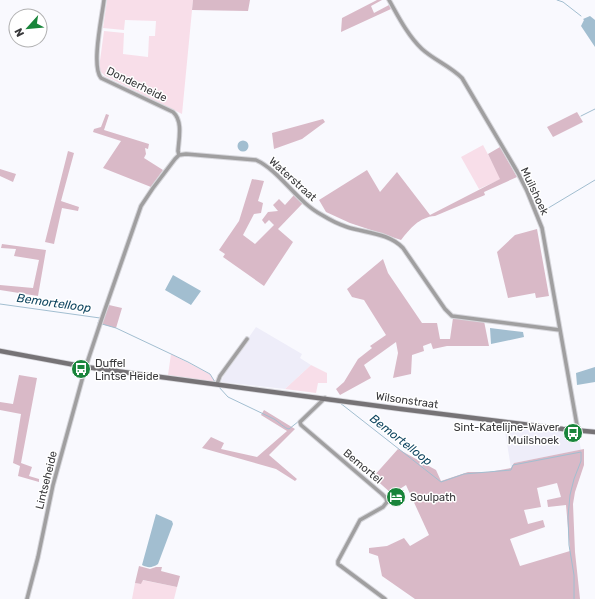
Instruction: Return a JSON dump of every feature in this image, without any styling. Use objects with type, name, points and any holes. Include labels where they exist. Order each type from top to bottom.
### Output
[{"type":"street","name":"Donderheide","points":[[104,0],[97,50],[97,72],[101,78],[173,112],[177,116],[179,122],[179,156]]},
{"type":"street","name":"Muilshoek","points":[[389,0],[409,32],[422,49],[462,78],[520,177],[542,228],[578,431]]},
{"type":"street","name":"Waterstraat","points":[[179,156],[186,154],[256,160],[266,165],[308,205],[322,215],[339,224],[371,232],[395,241],[404,248],[445,309],[452,316],[560,330]]},
{"type":"street","points":[[86,367],[141,206],[175,159],[179,156]]},
{"type":"street","points":[[217,384],[220,376],[247,339]]},
{"type":"street","name":"Wilsonstraat","points":[[0,351],[86,367],[595,432]]},
{"type":"street","name":"Lintseheide","points":[[27,599],[38,557],[53,486],[86,367]]},
{"type":"street","name":"Bemortel","points":[[325,398],[300,422],[301,425],[382,494],[386,498],[387,502],[383,507],[360,520],[338,561],[338,564],[385,599]]},
{"type":"shaded area","points":[[107,0],[193,0],[182,114],[105,76],[101,72],[99,68],[104,31],[124,33],[123,54],[148,57],[149,36],[155,36],[156,21],[125,20],[124,30],[103,28]]},
{"type":"shaded area","points":[[193,0],[250,0],[248,11],[192,10]]},
{"type":"shaded area","points":[[377,0],[382,0],[371,6],[374,13],[389,5],[391,9],[341,32],[342,18]]},
{"type":"shaded area","points":[[577,112],[583,122],[553,137],[547,127]]},
{"type":"shaded area","points":[[106,114],[109,115],[104,130],[149,144],[148,149],[145,148],[146,154],[144,158],[163,170],[151,187],[103,168],[121,141],[93,132],[94,129],[101,127]]},
{"type":"shaded area","points":[[323,119],[325,122],[302,139],[274,149],[272,133]]},
{"type":"shaded area","points":[[483,145],[501,179],[479,189],[461,157]]},
{"type":"shaded area","points":[[500,147],[517,177],[484,192],[485,195],[420,221],[411,228],[401,240],[350,223],[326,212],[319,200],[367,170],[380,192],[397,172],[430,215],[500,179],[488,154]]},
{"type":"shaded area","points":[[68,151],[74,153],[61,201],[79,207],[78,211],[62,208],[54,244],[45,242]]},
{"type":"shaded area","points":[[0,169],[16,174],[13,182],[0,176]]},
{"type":"shaded area","points":[[252,179],[264,181],[258,201],[263,203],[261,213],[254,214],[243,235],[255,244],[274,225],[269,220],[265,224],[262,220],[268,212],[278,211],[273,205],[279,199],[285,205],[294,195],[303,203],[278,229],[293,242],[264,286],[223,257],[225,254],[219,250],[239,221]]},
{"type":"shaded area","points":[[537,229],[549,296],[536,298],[535,293],[508,298],[497,252],[515,235]]},
{"type":"shaded area","points":[[2,244],[46,250],[38,296],[0,290],[0,285],[33,288],[39,260],[14,256],[16,249],[1,248]]},
{"type":"shaded area","points":[[383,259],[388,273],[422,323],[437,323],[440,339],[450,339],[453,318],[484,321],[489,346],[447,346],[433,349],[431,343],[423,346],[424,351],[412,355],[411,374],[393,378],[398,353],[396,342],[364,365],[371,378],[340,395],[336,389],[344,382],[358,359],[372,348],[370,346],[386,335],[364,300],[352,297],[347,289]]},
{"type":"shaded area","points":[[109,305],[122,308],[116,328],[101,324]]},
{"type":"shaded area","points":[[256,327],[302,354],[300,358],[311,365],[285,389],[221,382],[225,372]]},
{"type":"shaded area","points":[[171,354],[210,374],[215,382],[168,375]]},
{"type":"shaded area","points":[[311,365],[327,373],[327,383],[318,383],[316,393],[285,389]]},
{"type":"shaded area","points":[[19,375],[37,378],[21,463],[32,467],[29,476],[39,479],[39,482],[18,476],[20,466],[13,463],[21,414],[0,410],[0,402],[13,404]]},
{"type":"shaded area","points":[[264,410],[295,429],[269,455],[297,479],[295,481],[276,469],[202,448],[211,437],[224,443],[221,449],[257,457],[287,431],[261,415]]},
{"type":"shaded area","points":[[504,425],[578,434],[581,450],[514,463],[511,468]]},
{"type":"shaded area","points":[[398,449],[436,470],[441,481],[468,472],[489,472],[511,468],[514,463],[584,449],[584,465],[575,492],[573,504],[575,552],[580,599],[415,599],[382,576],[378,556],[369,553],[369,548],[387,546],[404,538],[410,546],[429,535],[406,485],[392,494],[373,477]],"holes":[[[557,483],[561,497],[547,500],[548,507],[566,505],[570,551],[520,566],[510,539],[545,527],[543,520],[528,524],[524,510],[541,507],[537,488]]]},
{"type":"shaded area","points":[[139,566],[150,569],[162,567],[161,571],[180,576],[177,587],[143,580],[141,584],[135,583]]},
{"type":"shaded area","points":[[142,580],[177,587],[174,599],[132,599],[135,583],[141,584]]},
{"type":"water","points":[[590,16],[595,20],[595,47],[581,26],[584,20],[583,19]]},
{"type":"water","points":[[243,140],[247,142],[249,146],[247,150],[243,152],[239,150],[237,146],[239,142]]},
{"type":"water","points":[[173,275],[201,291],[191,305],[165,290]]},
{"type":"water","points":[[490,328],[523,332],[524,337],[491,344]]},
{"type":"water","points":[[595,367],[595,382],[577,385],[576,373]]},
{"type":"water","points":[[156,514],[172,521],[173,524],[158,564],[148,567],[142,565]]},
{"type":"waterway","points":[[557,0],[563,2],[581,16]]},
{"type":"waterway","points":[[581,116],[595,109]]},
{"type":"waterway","points":[[545,210],[595,180]]},
{"type":"waterway","name":"Bemortelloop","points":[[0,304],[100,318],[98,323]]},
{"type":"waterway","name":"Bemortelloop","points":[[102,324],[116,328],[188,362],[210,374],[215,382]]},
{"type":"waterway","name":"Bemortelloop","points":[[218,386],[228,397],[274,419],[289,429],[299,421]]},
{"type":"waterway","name":"Bemortelloop","points":[[324,401],[340,403],[441,482],[464,474],[511,470],[513,465],[581,452],[581,461],[570,495],[568,517],[569,545],[574,575],[574,599]]},
{"type":"place","name":"Duffel Lintse Heide","points":[[81,369]]},
{"type":"place","name":"Sint-Katelijne-Waver Muilshoek","points":[[573,433]]},
{"type":"place","name":"Soulpath","points":[[396,497]]}]
